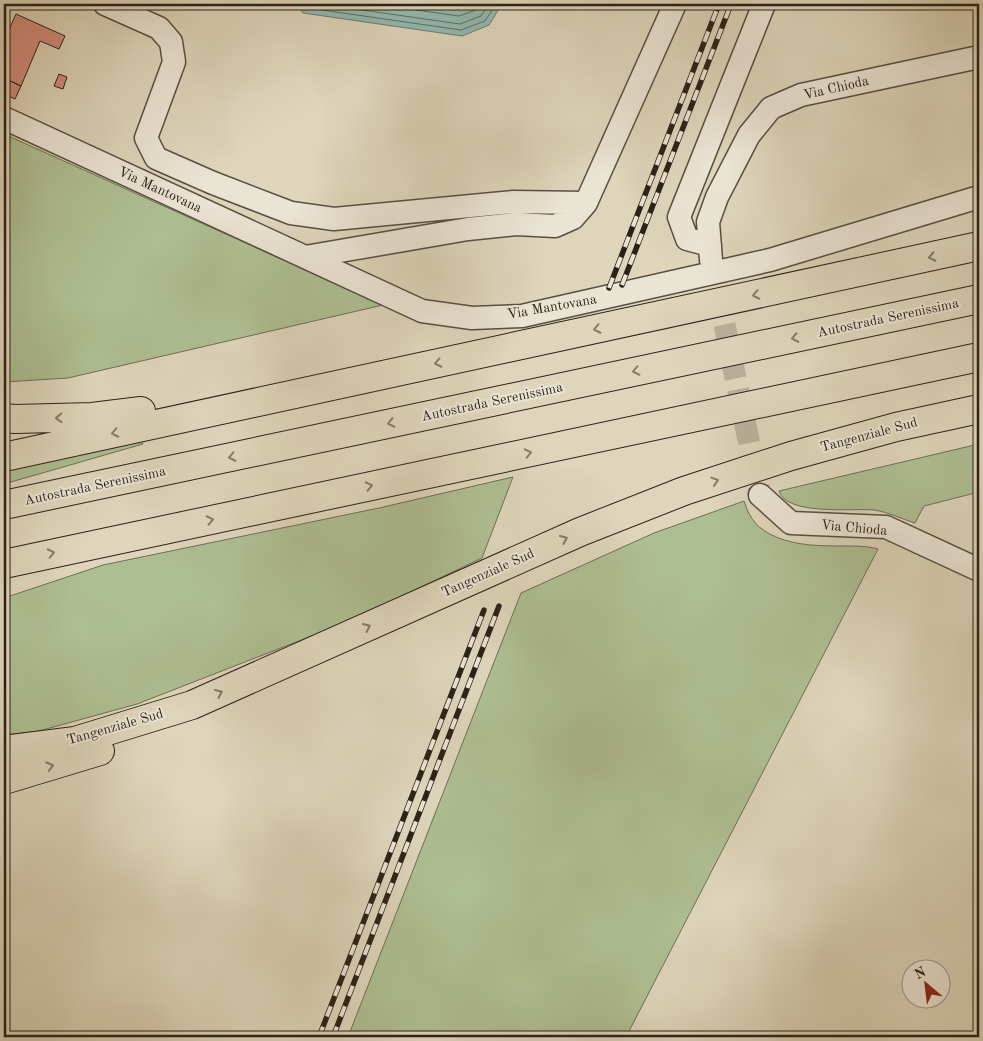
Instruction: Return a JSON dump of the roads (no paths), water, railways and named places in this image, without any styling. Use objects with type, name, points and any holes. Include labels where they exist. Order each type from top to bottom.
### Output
[{"type":"highway","points":[[4,457],[979,246]]},
{"type":"highway","name":"Autostrada Serenissima","points":[[4,505],[979,299]]},
{"type":"highway","points":[[4,564],[979,357]]},
{"type":"highway","points":[[4,418],[15,420],[92,417],[316,389]]},
{"type":"highway","name":"Tangenziale Sud","points":[[4,750],[75,741],[192,705],[580,532],[684,491],[791,456],[896,427],[979,409]]},
{"type":"highway","points":[[4,780],[128,742],[192,705]]},
{"type":"street","points":[[104,4],[159,28],[171,42],[174,62],[146,138],[156,158],[213,183],[291,214],[334,219],[513,202],[586,203]]},
{"type":"street","points":[[305,257],[468,229],[516,224],[555,226],[573,218],[586,203],[675,4]]},
{"type":"street","name":"Via Chioda","points":[[764,4],[679,217],[687,239],[710,252],[708,222],[717,197],[749,135],[771,108],[801,95],[979,57]]},
{"type":"street","name":"Via Mantovana","points":[[4,118],[422,311],[472,318],[522,316],[770,260],[979,197]]},
{"type":"street","name":"Via Chioda","points":[[760,496],[791,523],[886,528],[979,570]]},
{"type":"water","points":[[298,4],[502,4],[489,25],[462,36],[303,13]]},
{"type":"tunnel","points":[[711,260],[760,495]]},
{"type":"railway","points":[[609,288],[719,4]]},
{"type":"railway","points":[[622,285],[731,4]]},
{"type":"railway","points":[[333,1037],[499,606]]},
{"type":"railway","points":[[319,1037],[484,610]]}]
